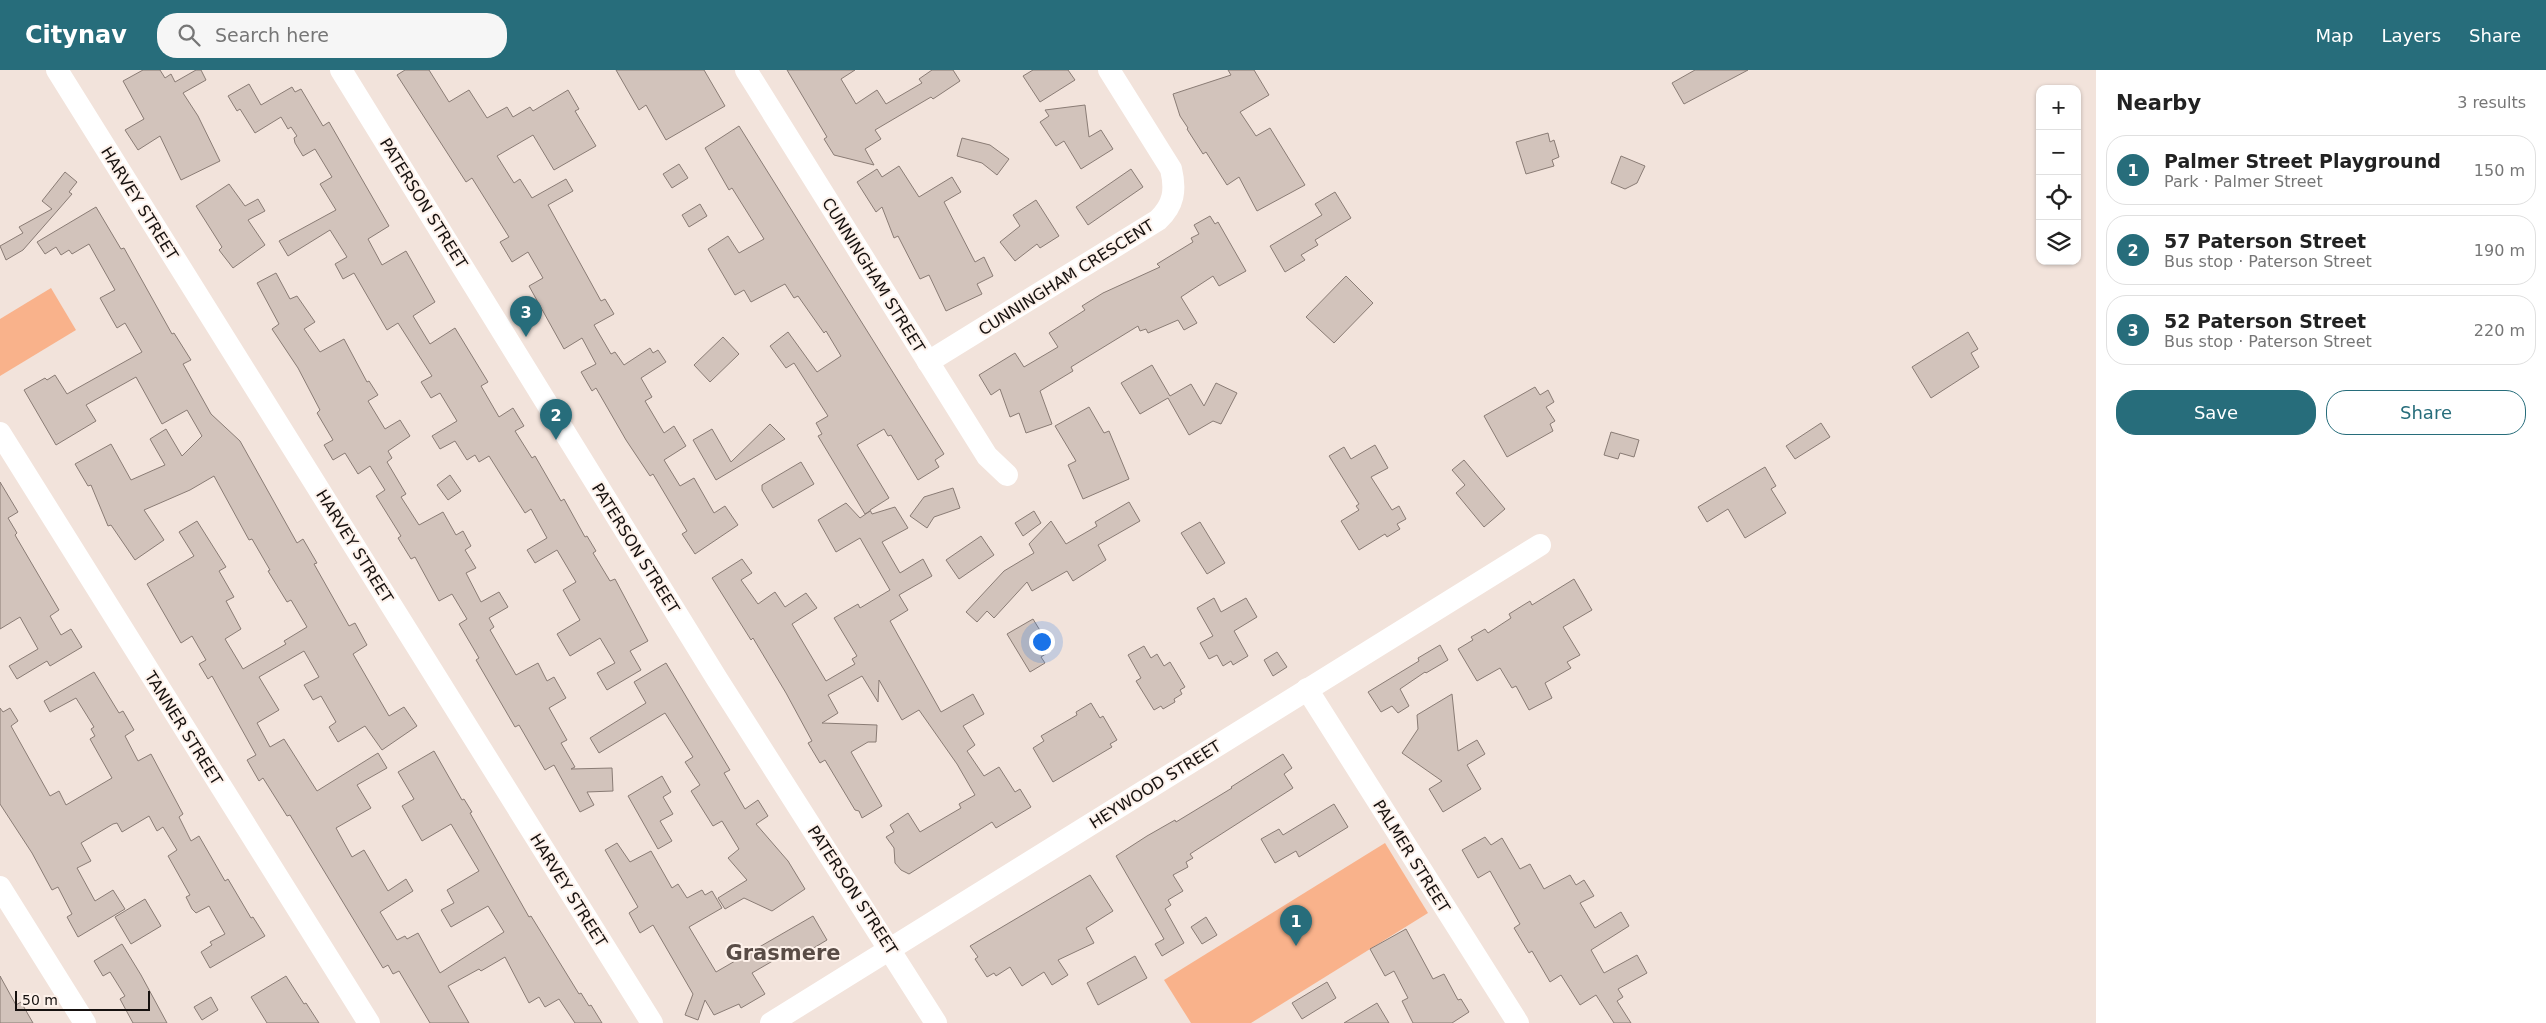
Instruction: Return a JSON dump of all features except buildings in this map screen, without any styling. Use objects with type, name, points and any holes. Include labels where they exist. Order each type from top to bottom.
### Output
[{"type":"street","name":"HARVEY STREET","points":[[57,70],[652,1023]]},
{"type":"street","name":"PATERSON STREET","points":[[341,70],[712,671],[891,949],[936,1023]]},
{"type":"street","name":"CUNNINGHAM STREET","points":[[746,70],[987,456],[1007,475]]},
{"type":"street","name":"CUNNINGHAM CRESCENT","points":[[928,362],[1158,220],[1167,211],[1173,199],[1175,184],[1171,169],[1109,70]]},
{"type":"street","name":"TANNER STREET","points":[[0,433],[368,1023]]},
{"type":"street","name":"HEYWOOD STREET","points":[[771,1023],[1540,545]]},
{"type":"street","name":"PALMER STREET","points":[[1307,689],[1518,1023]]},
{"type":"street","points":[[0,887],[85,1023]]},
{"type":"shaded area","points":[[51,288],[76,330],[0,376],[0,319]]},
{"type":"shaded area","points":[[1385,843],[1428,913],[1251,1023],[1191,1023],[1164,980]]},
{"type":"place","name":"52 Paterson Street","points":[[526,337]]},
{"type":"place","name":"57 Paterson Street","points":[[556,440]]},
{"type":"place","name":"Palmer Street Playground","points":[[1296,946]]},
{"type":"district","name":"Grasmere","points":[[783,953]]}]
